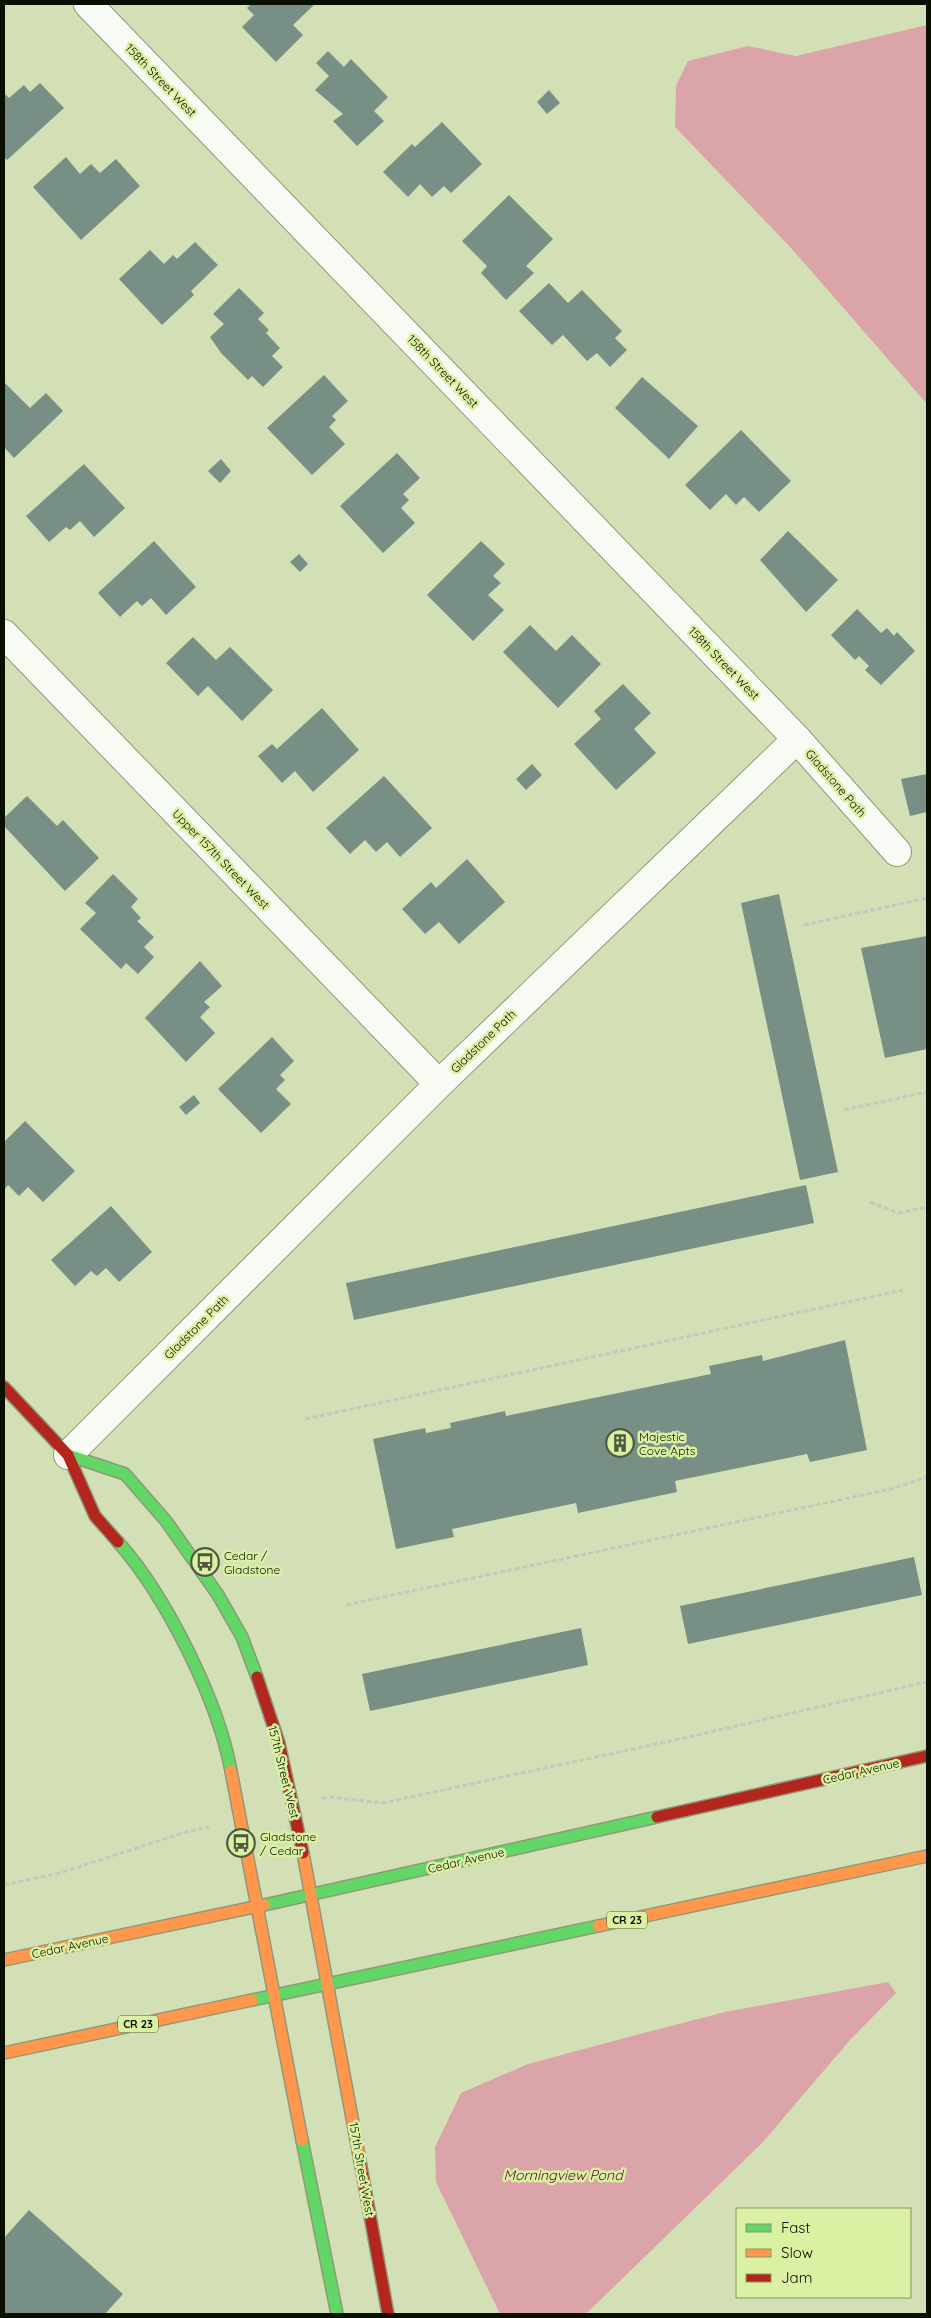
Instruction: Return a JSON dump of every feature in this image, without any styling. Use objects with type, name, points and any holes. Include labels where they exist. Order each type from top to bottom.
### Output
[{"type":"street","name":"158th Street West","points":[[88,4],[797,739]]},
{"type":"street","name":"Upper 157th Street West","points":[[4,634],[439,1084]]},
{"type":"street","name":"Gladstone Path","points":[[68,1455],[439,1084],[797,739],[897,852]]},
{"type":"street","name":"157th Street West","points":[[4,1387],[68,1455],[96,1516],[127,1552],[151,1587],[198,1672],[213,1709],[229,1759],[273,1995],[337,2314]]},
{"type":"street","name":"157th Street West","points":[[68,1455],[125,1474],[166,1521],[218,1595],[242,1637],[261,1686],[279,1743],[312,1895],[388,2314]]},
{"type":"street","name":"Cedar Avenue","points":[[4,1960],[312,1895],[927,1756]]},
{"type":"street","name":"CR 23","points":[[4,2053],[927,1856]]},
{"type":"path","points":[[804,925],[927,898]]},
{"type":"path","points":[[844,1110],[927,1092]]},
{"type":"path","points":[[870,1202],[898,1213],[927,1207]]},
{"type":"path","points":[[305,1419],[903,1290]]},
{"type":"path","points":[[346,1605],[891,1489],[927,1477]]},
{"type":"path","points":[[294,1808],[329,1797],[384,1803],[684,1738],[927,1682]]},
{"type":"path","points":[[4,1885],[60,1874],[186,1832],[241,1820]]},
{"type":"water","points":[[927,25],[927,404],[792,249],[675,127],[676,86],[688,61],[748,46],[796,56]]},
{"type":"water","name":"Morningview Pond","points":[[888,1982],[896,1993],[850,2040],[762,2143],[589,2311],[584,2314],[500,2314],[436,2182],[435,2147],[461,2093],[528,2064],[636,2035],[725,2012]]},
{"type":"building","points":[[251,4],[315,4],[293,25],[303,35],[276,62],[242,27],[254,15],[247,8]]},
{"type":"building","points":[[328,51],[344,67],[351,59],[388,97],[374,111],[384,121],[357,146],[333,121],[343,114],[315,90],[329,76],[316,63]]},
{"type":"building","points":[[40,83],[64,108],[7,160],[4,157],[4,93],[9,98],[24,85],[30,92]]},
{"type":"building","points":[[549,90],[560,103],[547,114],[537,102]]},
{"type":"building","points":[[442,122],[482,164],[451,193],[444,186],[432,197],[420,184],[408,197],[383,172],[412,144],[415,147]]},
{"type":"building","points":[[66,157],[80,174],[91,164],[100,173],[116,159],[140,186],[81,240],[33,187]]},
{"type":"building","points":[[509,195],[553,239],[526,266],[534,273],[506,300],[481,273],[487,266],[462,241]]},
{"type":"building","points":[[195,242],[218,265],[191,291],[194,295],[162,325],[119,279],[150,250],[164,264],[173,255],[177,259]]},
{"type":"building","points":[[549,283],[568,303],[582,290],[622,331],[615,338],[627,350],[610,367],[597,353],[587,361],[563,335],[552,345],[519,311]]},
{"type":"building","points":[[239,288],[264,313],[258,319],[269,330],[266,333],[280,348],[272,356],[283,367],[263,387],[252,376],[248,380],[221,353],[210,337],[224,324],[213,314]]},
{"type":"building","points":[[324,375],[348,401],[332,416],[336,420],[329,427],[345,444],[312,475],[267,428]]},
{"type":"building","points":[[642,377],[698,426],[669,459],[615,408]]},
{"type":"building","points":[[4,382],[30,408],[46,393],[63,411],[14,458],[4,447]]},
{"type":"building","points":[[741,430],[791,481],[759,512],[744,497],[736,505],[726,494],[710,510],[685,485]]},
{"type":"building","points":[[397,453],[420,478],[403,494],[409,500],[401,508],[415,523],[383,553],[340,506]]},
{"type":"building","points":[[221,459],[231,471],[220,483],[208,471]]},
{"type":"building","points":[[84,464],[125,508],[94,537],[80,521],[70,530],[66,527],[49,542],[26,516]]},
{"type":"building","points":[[788,531],[838,580],[806,612],[760,560]]},
{"type":"building","points":[[154,541],[196,587],[166,615],[151,598],[142,606],[137,601],[120,617],[98,593]]},
{"type":"building","points":[[481,541],[505,564],[493,576],[501,583],[488,595],[504,610],[473,641],[427,595]]},
{"type":"building","points":[[299,554],[308,564],[300,572],[290,562]]},
{"type":"building","points":[[857,609],[881,633],[887,628],[894,636],[897,632],[915,651],[881,685],[865,670],[869,666],[859,656],[855,660],[831,635]]},
{"type":"building","points":[[530,625],[556,651],[572,635],[601,664],[558,708],[503,652]]},
{"type":"building","points":[[193,637],[216,660],[230,647],[273,690],[242,721],[208,686],[198,696],[166,663]]},
{"type":"building","points":[[623,684],[651,713],[634,729],[656,753],[616,790],[574,744],[601,719],[594,711]]},
{"type":"building","points":[[322,708],[359,750],[313,792],[295,771],[282,783],[258,756],[272,744],[277,749]]},
{"type":"building","points":[[532,764],[542,775],[526,790],[516,779]]},
{"type":"building","points":[[927,774],[927,812],[910,816],[901,779]]},
{"type":"building","points":[[384,776],[432,828],[400,857],[387,842],[376,852],[365,840],[350,854],[326,828]]},
{"type":"building","points":[[27,796],[57,826],[63,820],[99,858],[65,891],[4,826],[4,818]]},
{"type":"building","points":[[467,859],[505,902],[459,944],[439,922],[425,934],[402,909],[431,882],[436,888]]},
{"type":"building","points":[[113,874],[138,899],[131,907],[141,918],[137,921],[154,937],[144,947],[154,957],[138,974],[126,963],[121,969],[80,929],[96,913],[85,903]]},
{"type":"building","points":[[779,894],[838,1172],[800,1180],[741,903]]},
{"type":"building","points":[[927,936],[927,1049],[885,1058],[861,948]]},
{"type":"building","points":[[200,961],[222,986],[204,1002],[210,1007],[200,1017],[215,1033],[186,1062],[145,1018]]},
{"type":"building","points":[[272,1037],[294,1061],[280,1075],[285,1080],[276,1089],[291,1104],[261,1133],[218,1089]]},
{"type":"building","points":[[194,1095],[200,1103],[186,1115],[179,1107]]},
{"type":"building","points":[[25,1121],[75,1171],[43,1202],[28,1187],[19,1196],[8,1185],[4,1190],[4,1142]]},
{"type":"building","points":[[806,1185],[814,1223],[354,1320],[346,1283]]},
{"type":"building","points":[[111,1206],[152,1252],[119,1282],[106,1268],[97,1276],[91,1271],[75,1286],[51,1260]]},
{"type":"building","name":"Majestic Cove Apts","points":[[845,1340],[867,1450],[810,1462],[807,1454],[675,1481],[677,1492],[578,1513],[576,1503],[452,1529],[454,1537],[396,1549],[373,1439],[425,1428],[426,1433],[451,1428],[450,1423],[505,1411],[506,1416],[711,1374],[709,1366],[762,1355],[763,1361]]},
{"type":"building","points":[[914,1557],[922,1595],[688,1644],[680,1606]]},
{"type":"building","points":[[581,1628],[588,1665],[370,1711],[362,1674]]},
{"type":"building","points":[[29,2210],[123,2294],[105,2314],[4,2314],[4,2238]]},
{"type":"traffic: fast","points":[[68,1455],[125,1474],[166,1521],[218,1595],[242,1637],[257,1677]]},
{"type":"traffic: fast","points":[[118,1542],[154,1591],[188,1650],[215,1713],[231,1771]]},
{"type":"traffic: fast","points":[[264,1905],[657,1817]]},
{"type":"traffic: fast","points":[[252,2000],[598,1926]]},
{"type":"traffic: fast","points":[[302,2140],[337,2314]]},
{"type":"traffic: slow","points":[[231,1771],[302,2140]]},
{"type":"traffic: slow","points":[[303,1853],[360,2161]]},
{"type":"traffic: slow","points":[[598,1926],[927,1856]]},
{"type":"traffic: slow","points":[[4,1960],[264,1905]]},
{"type":"traffic: slow","points":[[4,2053],[252,2000]]},
{"type":"traffic: jam","points":[[4,1387],[68,1455],[95,1516],[118,1542]]},
{"type":"traffic: jam","points":[[257,1677],[279,1743],[303,1853]]},
{"type":"traffic: jam","points":[[657,1817],[927,1756]]},
{"type":"traffic: jam","points":[[360,2161],[388,2314]]},
{"type":"place","name":"Majestic Cove Apts","points":[[620,1443]]},
{"type":"place","name":"Cedar / Gladstone","points":[[205,1562]]},
{"type":"place","name":"Gladstone / Cedar","points":[[241,1843]]}]
